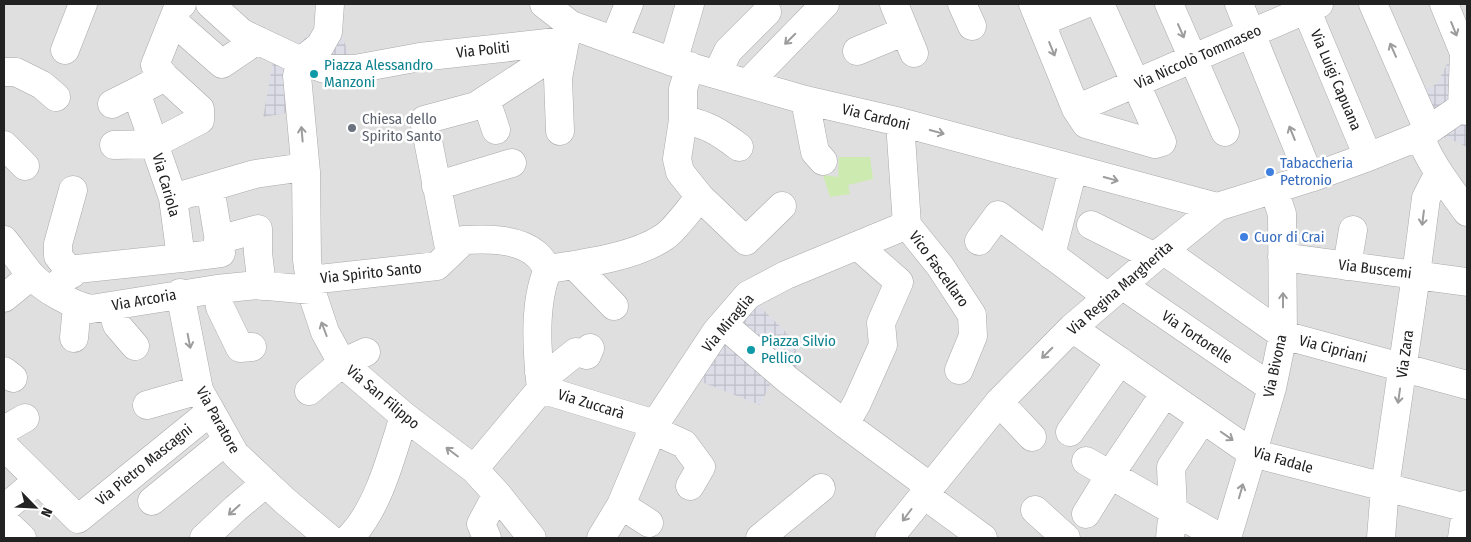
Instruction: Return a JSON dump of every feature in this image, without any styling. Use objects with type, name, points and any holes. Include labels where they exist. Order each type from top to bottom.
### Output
[{"type":"street","points":[[66,50],[83,4]]},
{"type":"street","name":"Via Politi","points":[[210,4],[242,33],[292,57],[325,69],[355,69],[568,33]]},
{"type":"street","name":"Via Cardoni","points":[[544,4],[568,33],[614,41],[681,64],[805,100],[900,122],[1217,207]]},
{"type":"street","points":[[614,41],[629,4]]},
{"type":"street","points":[[690,4],[681,64],[683,120],[677,159],[680,172],[700,197],[746,241],[782,206]]},
{"type":"street","points":[[748,82],[825,4]]},
{"type":"street","points":[[857,51],[910,42],[894,4]]},
{"type":"street","points":[[1085,4],[1037,13],[1076,110],[1086,124],[1155,144],[1162,142],[1100,4]]},
{"type":"street","points":[[1169,4],[1225,132]]},
{"type":"street","points":[[1239,4],[1310,178]]},
{"type":"street","points":[[1373,4],[1413,94],[1424,133],[1424,147],[1467,212]]},
{"type":"street","points":[[1444,4],[1464,53],[1465,109]]},
{"type":"street","name":"Via Niccolò Tommaseo","points":[[1076,110],[1310,5]]},
{"type":"street","name":"Via Luigi Capuana","points":[[1310,5],[1368,157]]},
{"type":"street","points":[[292,57],[320,46],[332,11]]},
{"type":"street","points":[[114,145],[154,144],[200,120],[200,109],[165,77],[155,65],[177,12],[222,64],[257,40]]},
{"type":"street","points":[[717,74],[728,51],[767,12]]},
{"type":"street","points":[[450,253],[424,120],[476,106],[486,100],[545,61],[568,33]]},
{"type":"street","points":[[560,132],[558,78],[568,33]]},
{"type":"street","name":"Via San Filippo","points":[[292,57],[297,76],[305,167],[307,260],[310,285],[325,332],[354,357],[404,416],[474,469],[497,494],[532,538]]},
{"type":"street","points":[[4,72],[16,72],[42,85],[56,97]]},
{"type":"street","name":"Via Cariola","points":[[165,77],[124,98],[154,144],[173,198],[181,258]]},
{"type":"street","points":[[486,100],[496,130]]},
{"type":"street","points":[[805,100],[816,152],[823,162]]},
{"type":"street","name":"Via Regina Margherita","points":[[890,538],[926,490],[998,402],[1072,328],[1217,207],[1274,190],[1368,157],[1424,133],[1465,109]]},
{"type":"street","points":[[683,120],[701,123],[718,131],[739,147]]},
{"type":"street","points":[[900,122],[907,225]]},
{"type":"street","points":[[4,145],[25,166]]},
{"type":"street","points":[[436,186],[512,163]]},
{"type":"street","points":[[173,198],[255,174],[305,167]]},
{"type":"street","points":[[1051,255],[1073,169]]},
{"type":"street","name":"Via Zara","points":[[1381,538],[1385,487],[1426,198],[1439,172]]},
{"type":"street","points":[[4,298],[41,283],[72,274],[77,269],[221,253],[210,187]]},
{"type":"street","points":[[72,274],[58,256],[58,244],[73,190]]},
{"type":"street","name":"Via Bivona","points":[[1227,538],[1272,388],[1283,335],[1282,214],[1274,190]]},
{"type":"street","points":[[540,381],[539,305],[542,284],[561,267],[644,248],[665,237],[700,197]]},
{"type":"street","name":"Via Tortorelle","points":[[979,242],[998,215],[1051,255],[1115,291],[1272,388]]},
{"type":"street","name":"Via Miraglia","points":[[602,538],[622,505],[654,427],[723,324],[748,295],[786,275],[907,225]]},
{"type":"street","name":"Vico Fascellaro","points":[[907,225],[940,266],[972,315],[973,336],[959,370]]},
{"type":"street","name":"Via Cipriani","points":[[1091,225],[1159,254],[1283,335],[1467,385]]},
{"type":"street","points":[[218,240],[258,229],[258,253],[262,286]]},
{"type":"street","points":[[1347,266],[1352,230]]},
{"type":"street","name":"Via Spirito Santo","points":[[310,285],[437,266],[464,240],[485,239],[519,245],[561,267],[614,306]]},
{"type":"street","name":"Via Arcoria","points":[[4,240],[41,283],[77,306],[91,309],[217,289],[310,285]]},
{"type":"street","points":[[844,424],[857,403],[883,345],[881,323],[898,282],[858,246]]},
{"type":"street","name":"Via Buscemi","points":[[1282,257],[1467,282]]},
{"type":"street","points":[[217,289],[220,308],[240,348],[252,347]]},
{"type":"street","name":"Via Paratore","points":[[180,294],[205,400],[227,440],[236,454],[313,533]]},
{"type":"street","points":[[74,338],[77,306]]},
{"type":"street","points":[[111,306],[117,325],[135,346]]},
{"type":"street","points":[[723,324],[788,380],[878,448],[982,538]]},
{"type":"street","name":"Via Fadale","points":[[1072,328],[1252,453],[1467,508]]},
{"type":"street","points":[[540,381],[576,352],[587,355],[590,348]]},
{"type":"street","points":[[309,391],[354,357]]},
{"type":"street","points":[[1070,432],[1120,361]]},
{"type":"street","name":"Via Zuccarà","points":[[474,469],[540,381],[654,427],[684,444],[702,467],[690,486]]},
{"type":"street","points":[[1086,514],[1165,393]]},
{"type":"street","points":[[147,405],[205,400]]},
{"type":"street","name":"Via Pietro Mascagni","points":[[38,480],[78,519],[205,400]]},
{"type":"street","points":[[998,402],[1032,437]]},
{"type":"street","points":[[359,535],[381,485],[404,416]]},
{"type":"street","points":[[1170,538],[1172,467],[1203,419]]},
{"type":"street","points":[[152,501],[227,440]]},
{"type":"street","points":[[4,446],[38,480],[4,509]]},
{"type":"street","points":[[1086,461],[1222,538]]},
{"type":"street","points":[[204,538],[266,483]]},
{"type":"street","points":[[760,538],[821,488]]},
{"type":"street","points":[[487,538],[481,524],[497,494]]},
{"type":"street","points":[[1462,538],[1467,504]]},
{"type":"street","points":[[622,505],[648,523]]},
{"type":"street","points":[[1035,510],[1063,537]]},
{"type":"street","points":[[4,521],[22,538]]},
{"type":"shaded area","points":[[4,4],[1467,4],[1467,538],[4,538]]},
{"type":"shaded area","name":"Piazza Alessandro Manzoni","points":[[317,29],[342,35],[351,62],[342,78],[311,80],[287,113],[263,117],[274,57],[292,48]]},
{"type":"shaded area","points":[[1452,54],[1467,54],[1467,147],[1446,137],[1434,142],[1421,91],[1437,84]]},
{"type":"shaded area","name":"Piazza Silvio Pellico","points":[[748,295],[795,341],[791,345],[803,355],[792,376],[774,377],[760,405],[694,379]]},
{"type":"green space","points":[[839,157],[870,157],[873,179],[848,185],[850,194],[830,197],[823,175],[838,177]]},
{"type":"place","name":"Piazza Alessandro Manzoni","points":[[314,74]]},
{"type":"place","name":"Chiesa dello Spirito Santo","points":[[352,128]]},
{"type":"place","name":"Tabaccheria Petronio","points":[[1270,172]]},
{"type":"place","name":"Cuor di Crai","points":[[1244,237]]},
{"type":"place","name":"Piazza Silvio Pellico","points":[[751,350]]}]
